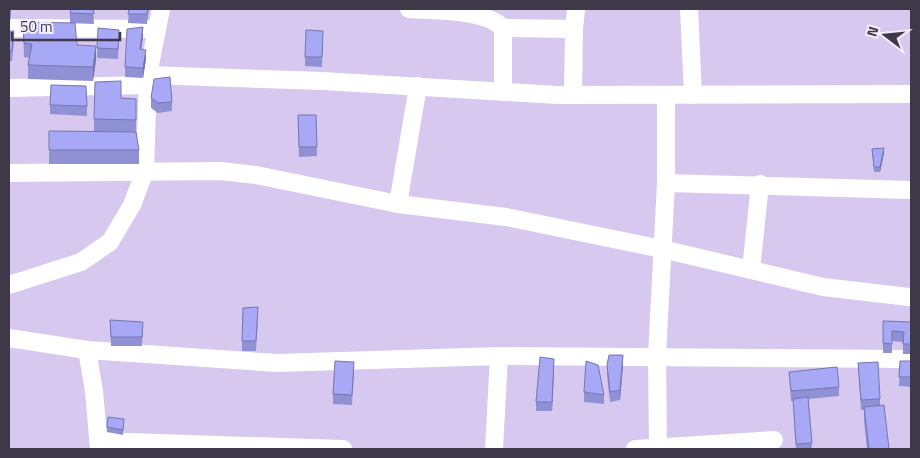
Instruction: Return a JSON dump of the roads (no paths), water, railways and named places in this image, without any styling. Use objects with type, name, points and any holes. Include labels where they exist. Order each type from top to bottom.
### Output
[{"type":"street","points":[[9,285],[81,262],[110,242],[132,204],[145,171],[148,80],[160,9]]},
{"type":"street","points":[[409,9],[487,17],[498,21],[503,28],[503,92]]},
{"type":"street","points":[[573,95],[576,9]]},
{"type":"street","points":[[690,9],[693,95]]},
{"type":"street","points":[[9,28],[157,30]]},
{"type":"street","points":[[503,28],[574,29]]},
{"type":"street","points":[[9,88],[148,80],[323,81],[573,95],[911,94]]},
{"type":"street","points":[[398,204],[418,86]]},
{"type":"street","points":[[658,449],[657,356],[666,183],[666,95]]},
{"type":"street","points":[[9,172],[221,171],[256,175],[398,204],[506,217],[662,249],[823,287],[909,297]]},
{"type":"street","points":[[666,183],[760,184],[911,190]]},
{"type":"street","points":[[751,270],[760,184]]},
{"type":"street","points":[[9,338],[87,350],[277,363],[499,356],[911,359]]},
{"type":"street","points":[[87,350],[99,445],[343,449]]},
{"type":"street","points":[[494,449],[499,356]]},
{"type":"street","points":[[635,449],[774,440]]}]
